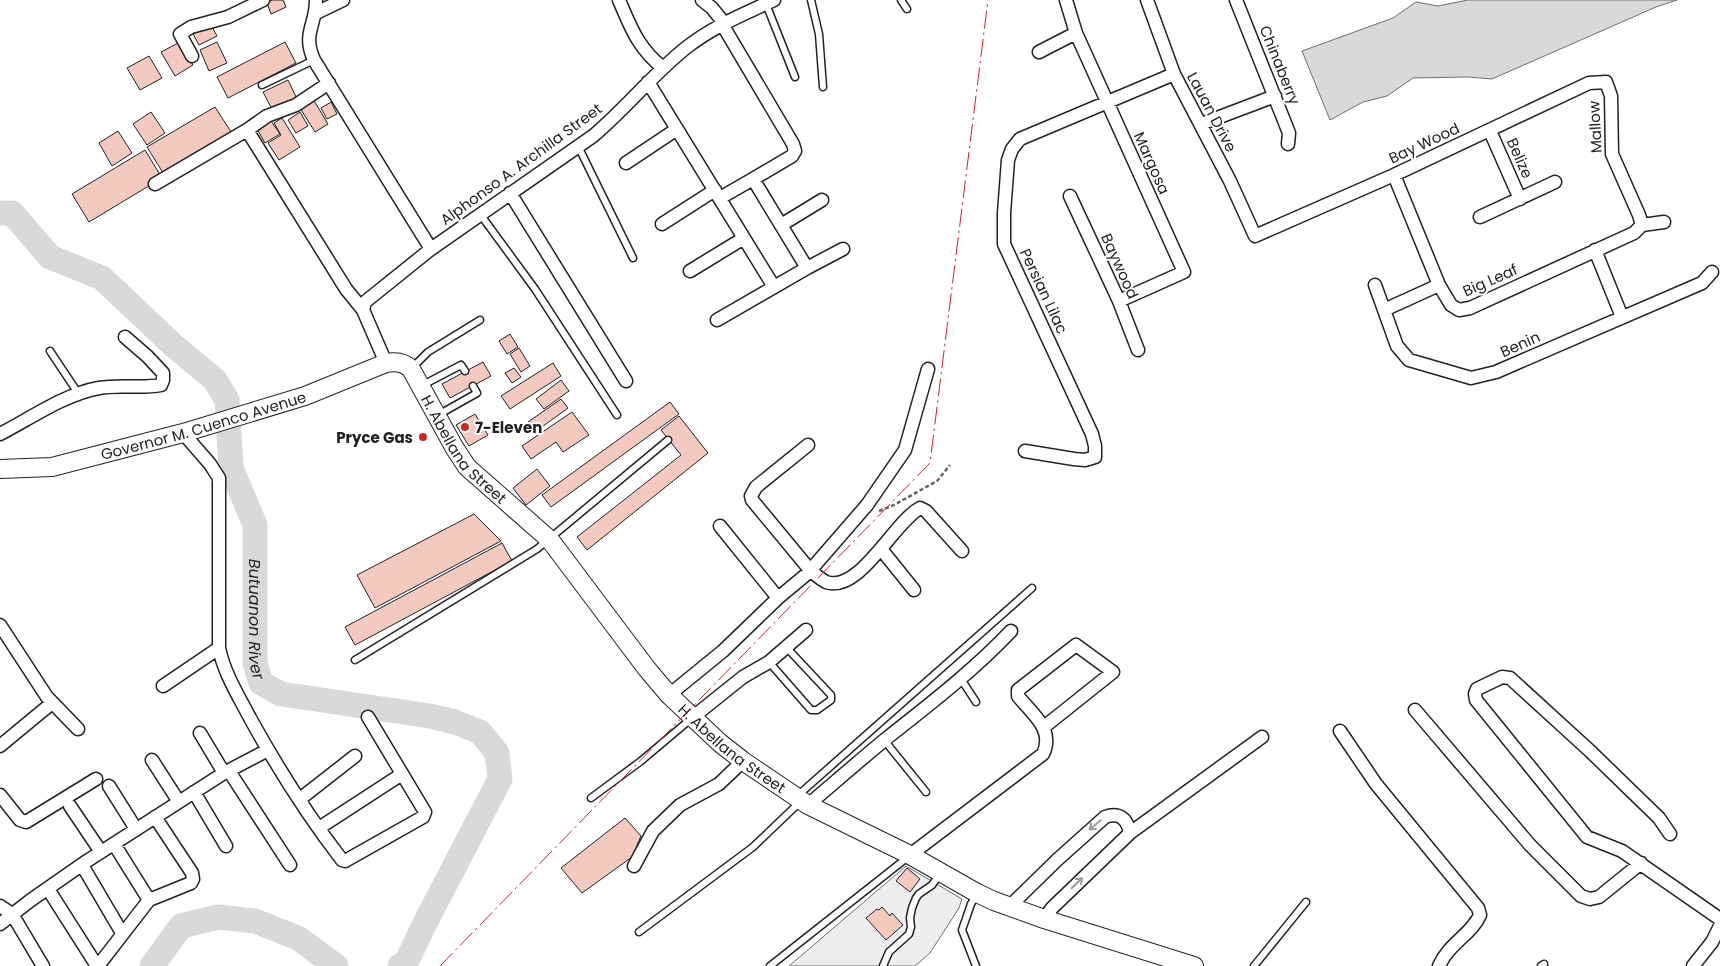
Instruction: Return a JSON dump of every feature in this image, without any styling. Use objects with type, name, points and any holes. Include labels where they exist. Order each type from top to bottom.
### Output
[{"type":"main road","name":"H. Abellana Street","points":[[399,365],[421,386],[467,467],[550,540],[647,669],[669,695],[720,743],[743,761],[802,801],[910,855],[977,893],[1044,919],[1174,963],[1194,966]]},
{"type":"main road","name":"Governor M. Cuenco Avenue","points":[[0,469],[52,467],[183,433],[399,365]]},
{"type":"street","points":[[192,56],[180,34],[191,27],[228,17],[263,0]]},
{"type":"street","points":[[343,0],[316,6],[308,42],[314,60],[431,249]]},
{"type":"street","points":[[619,0],[630,27],[642,48],[663,68]]},
{"type":"street","points":[[662,224],[718,194],[753,179],[792,156],[794,151],[793,144],[723,23],[712,8],[702,0]]},
{"type":"street","name":"Margosa","points":[[1066,0],[1076,33],[1184,272],[1119,301]]},
{"type":"street","name":"Lauan Drive","points":[[1147,0],[1174,74],[1230,181],[1255,236]]},
{"type":"street","name":"Chinaberry","points":[[1236,0],[1289,133],[1288,144]]},
{"type":"street","name":"Alphonso A. Archilla Street","points":[[363,310],[365,302],[431,249],[608,124],[648,82],[688,46],[723,23],[770,2]]},
{"type":"street","points":[[1039,52],[1076,33]]},
{"type":"street","name":"Persian Lilac","points":[[1025,451],[1084,460],[1095,457],[1092,434],[1004,244],[1008,160],[1012,149],[1020,139],[1174,74]]},
{"type":"street","points":[[648,82],[774,287]]},
{"type":"street","name":"Bay Wood","points":[[1255,236],[1394,175],[1589,83],[1606,82]]},
{"type":"street","name":"Mallow","points":[[1606,82],[1611,96],[1612,154],[1642,224]]},
{"type":"street","points":[[154,184],[248,130],[268,116],[296,105],[329,83]]},
{"type":"street","points":[[1201,124],[1274,96]]},
{"type":"street","points":[[626,162],[677,129]]},
{"type":"street","points":[[248,130],[346,289],[363,310],[399,365]]},
{"type":"street","name":"Belize","points":[[1490,131],[1520,199]]},
{"type":"street","name":"Big Leaf","points":[[1394,175],[1439,285],[1451,305],[1459,310],[1465,310],[1634,233],[1642,224]]},
{"type":"street","points":[[753,179],[807,268]]},
{"type":"street","points":[[1480,217],[1555,182]]},
{"type":"street","points":[[510,193],[626,381]]},
{"type":"street","name":"Baywood","points":[[1070,196],[1119,301],[1138,350]]},
{"type":"street","points":[[781,225],[822,200]]},
{"type":"street","points":[[1642,224],[1664,222]]},
{"type":"street","points":[[690,271],[744,238]]},
{"type":"street","points":[[717,320],[843,249]]},
{"type":"street","points":[[1594,250],[1622,317]]},
{"type":"street","name":"Benin","points":[[1375,285],[1397,346],[1409,360],[1471,378],[1496,372],[1702,283],[1712,272]]},
{"type":"street","points":[[1384,310],[1439,285]]},
{"type":"street","points":[[0,434],[78,392],[116,386],[152,387],[161,385],[163,373],[125,336]]},
{"type":"street","points":[[669,695],[723,651],[810,570],[856,518],[905,450],[928,369]]},
{"type":"street","points":[[183,433],[210,464],[219,478],[219,648],[222,663],[268,750],[319,828],[342,860],[345,861],[423,816],[425,812],[368,717]]},
{"type":"street","points":[[808,445],[756,487],[751,496],[752,500],[810,570],[826,582],[846,581],[881,549],[910,516],[920,508],[926,511],[962,551]]},
{"type":"street","points":[[720,526],[778,598]]},
{"type":"street","points":[[881,549],[914,590]]},
{"type":"street","points":[[0,625],[47,697],[78,729]]},
{"type":"street","points":[[693,717],[743,677],[769,662],[806,630]]},
{"type":"street","points":[[802,801],[884,740],[961,679],[1011,631]]},
{"type":"street","points":[[910,855],[1043,754],[1046,747],[1044,726],[1021,700],[1017,692],[1072,646],[1076,645],[1113,672],[1044,726]]},
{"type":"street","points":[[163,686],[219,648]]},
{"type":"street","points":[[1670,834],[1659,818],[1590,751],[1510,678],[1502,677],[1477,689],[1475,694],[1476,700],[1587,837],[1622,851],[1720,919]]},
{"type":"street","points":[[0,746],[52,703]]},
{"type":"street","points":[[1415,710],[1530,846],[1581,896],[1590,899],[1599,897],[1641,863]]},
{"type":"street","points":[[1340,731],[1376,784],[1478,908],[1480,915],[1478,921],[1450,947],[1439,966]]},
{"type":"street","points":[[200,733],[290,865]]},
{"type":"street","points":[[1044,919],[1058,902],[1130,833],[1262,737]]},
{"type":"street","points":[[0,924],[82,864],[226,772],[268,750]]},
{"type":"street","points":[[300,799],[355,756]]},
{"type":"street","points":[[152,760],[179,802]]},
{"type":"street","points":[[634,866],[653,830],[680,805],[719,784],[743,761]]},
{"type":"street","points":[[319,828],[402,774]]},
{"type":"street","points":[[0,795],[20,820],[26,822],[96,779]]},
{"type":"street","points":[[109,786],[136,829]]},
{"type":"street","points":[[194,792],[226,846]]},
{"type":"street","points":[[70,806],[101,852]]},
{"type":"street","points":[[1010,906],[1104,817],[1111,815],[1123,818],[1128,823],[1130,833]]},
{"type":"street","points":[[48,889],[97,966],[149,900],[191,883],[193,879],[192,874],[154,818]]},
{"type":"street","points":[[114,844],[149,900]]},
{"type":"street","points":[[82,864],[122,933]]},
{"type":"street","points":[[0,906],[12,914],[43,966]]},
{"type":"street","points":[[1693,966],[1712,942],[1720,926]]},
{"type":"lane","points":[[811,0],[819,34],[823,87]]},
{"type":"lane","points":[[901,0],[908,9]]},
{"type":"lane","points":[[770,2],[795,77]]},
{"type":"lane","points":[[262,85],[314,60]]},
{"type":"lane","points":[[578,146],[633,258]]},
{"type":"lane","points":[[480,214],[534,289],[618,415]]},
{"type":"lane","points":[[399,365],[428,352],[480,320]]},
{"type":"lane","points":[[50,351],[78,392]]},
{"type":"lane","points":[[421,386],[461,364],[465,372]]},
{"type":"lane","points":[[437,415],[477,392],[473,386]]},
{"type":"lane","points":[[354,660],[550,540],[668,440]]},
{"type":"lane","points":[[639,932],[753,847],[1032,588]]},
{"type":"lane","points":[[769,662],[811,710],[817,710],[831,700],[831,695],[786,647]]},
{"type":"lane","points":[[961,679],[976,702]]},
{"type":"lane","points":[[591,798],[641,761],[693,717]]},
{"type":"lane","points":[[884,740],[926,792]]},
{"type":"lane","points":[[770,966],[910,855]]},
{"type":"lane","points":[[883,966],[889,952],[909,934],[911,927],[910,918],[916,898],[932,885],[941,872]]},
{"type":"lane","points":[[976,966],[962,930],[977,893]]},
{"type":"lane","points":[[1254,966],[1306,902]]},
{"type":"path","points":[[856,518],[859,519],[894,505],[937,481],[950,465]]},
{"type":"shaded area","points":[[1468,0],[1677,0],[1656,7],[1492,79],[1468,77],[1413,78],[1387,96],[1363,102],[1330,120],[1302,51],[1393,18],[1416,2],[1438,6]]},
{"type":"shaded area","points":[[906,866],[962,899],[959,908],[930,953],[915,966],[789,966]]},
{"type":"building","points":[[272,0],[283,0],[286,7],[271,14],[267,3]]},
{"type":"building","points":[[211,25],[217,36],[199,45],[193,34]]},
{"type":"building","points":[[180,42],[193,65],[175,76],[161,52]]},
{"type":"building","points":[[217,42],[227,63],[209,71],[200,50]]},
{"type":"building","points":[[285,42],[296,63],[228,98],[217,77]]},
{"type":"building","points":[[149,56],[162,78],[140,90],[127,68]]},
{"type":"building","points":[[288,80],[298,101],[274,113],[263,92]]},
{"type":"building","points":[[313,99],[328,124],[315,132],[300,108]]},
{"type":"building","points":[[331,102],[337,114],[327,119],[321,108]]},
{"type":"building","points":[[215,107],[233,135],[165,176],[147,147]]},
{"type":"building","points":[[151,112],[165,133],[147,145],[133,124]]},
{"type":"building","points":[[300,112],[308,126],[296,133],[288,120]]},
{"type":"building","points":[[282,118],[300,147],[279,160],[268,143],[281,135],[274,123]]},
{"type":"building","points":[[271,121],[280,134],[265,143],[257,129]]},
{"type":"building","points":[[118,131],[132,153],[112,166],[99,143]]},
{"type":"building","points":[[145,150],[162,178],[89,222],[72,194]]},
{"type":"building","points":[[510,334],[518,347],[507,354],[499,341]]},
{"type":"building","points":[[519,348],[530,366],[521,372],[510,354]]},
{"type":"building","points":[[483,362],[491,376],[450,398],[442,384]]},
{"type":"building","points":[[553,363],[561,376],[510,409],[501,396]]},
{"type":"building","points":[[514,368],[521,377],[512,383],[505,373]]},
{"type":"building","points":[[561,380],[569,391],[544,409],[536,399]]},
{"type":"building","points":[[561,399],[568,408],[535,432],[528,422]]},
{"type":"building","points":[[670,402],[679,414],[551,507],[542,495]]},
{"type":"building","points":[[572,412],[589,435],[563,452],[556,442],[531,459],[522,446]]},
{"type":"building","points":[[475,414],[488,435],[469,446],[456,425]]},
{"type":"building","points":[[679,416],[708,453],[587,550],[577,537],[681,455],[661,430]]},
{"type":"building","points":[[537,469],[550,486],[526,505],[513,488]]},
{"type":"building","points":[[474,514],[501,541],[375,608],[357,575]]},
{"type":"building","points":[[502,543],[512,561],[355,645],[345,627]]},
{"type":"building","points":[[625,818],[641,836],[632,857],[582,893],[561,868]]},
{"type":"building","points":[[907,868],[920,879],[910,892],[896,881]]},
{"type":"building","points":[[882,907],[890,916],[892,913],[903,925],[886,940],[866,918]]},
{"type":"waterway","name":"Butuanon River","points":[[0,213],[12,213],[50,257],[102,278],[173,345],[215,380],[227,400],[231,468],[255,525],[255,663],[261,683],[281,694],[430,716],[455,722],[480,732],[497,753],[500,779],[405,965],[400,966]]},
{"type":"waterway","name":"Butuanon River","points":[[152,966],[181,926],[218,917],[255,921],[298,938],[336,966]]},
{"type":"power","points":[[440,966],[930,463],[988,0]]},
{"type":"place","name":"7-Eleven","points":[[465,427]]},
{"type":"place","name":"Pryce Gas","points":[[423,437]]}]
